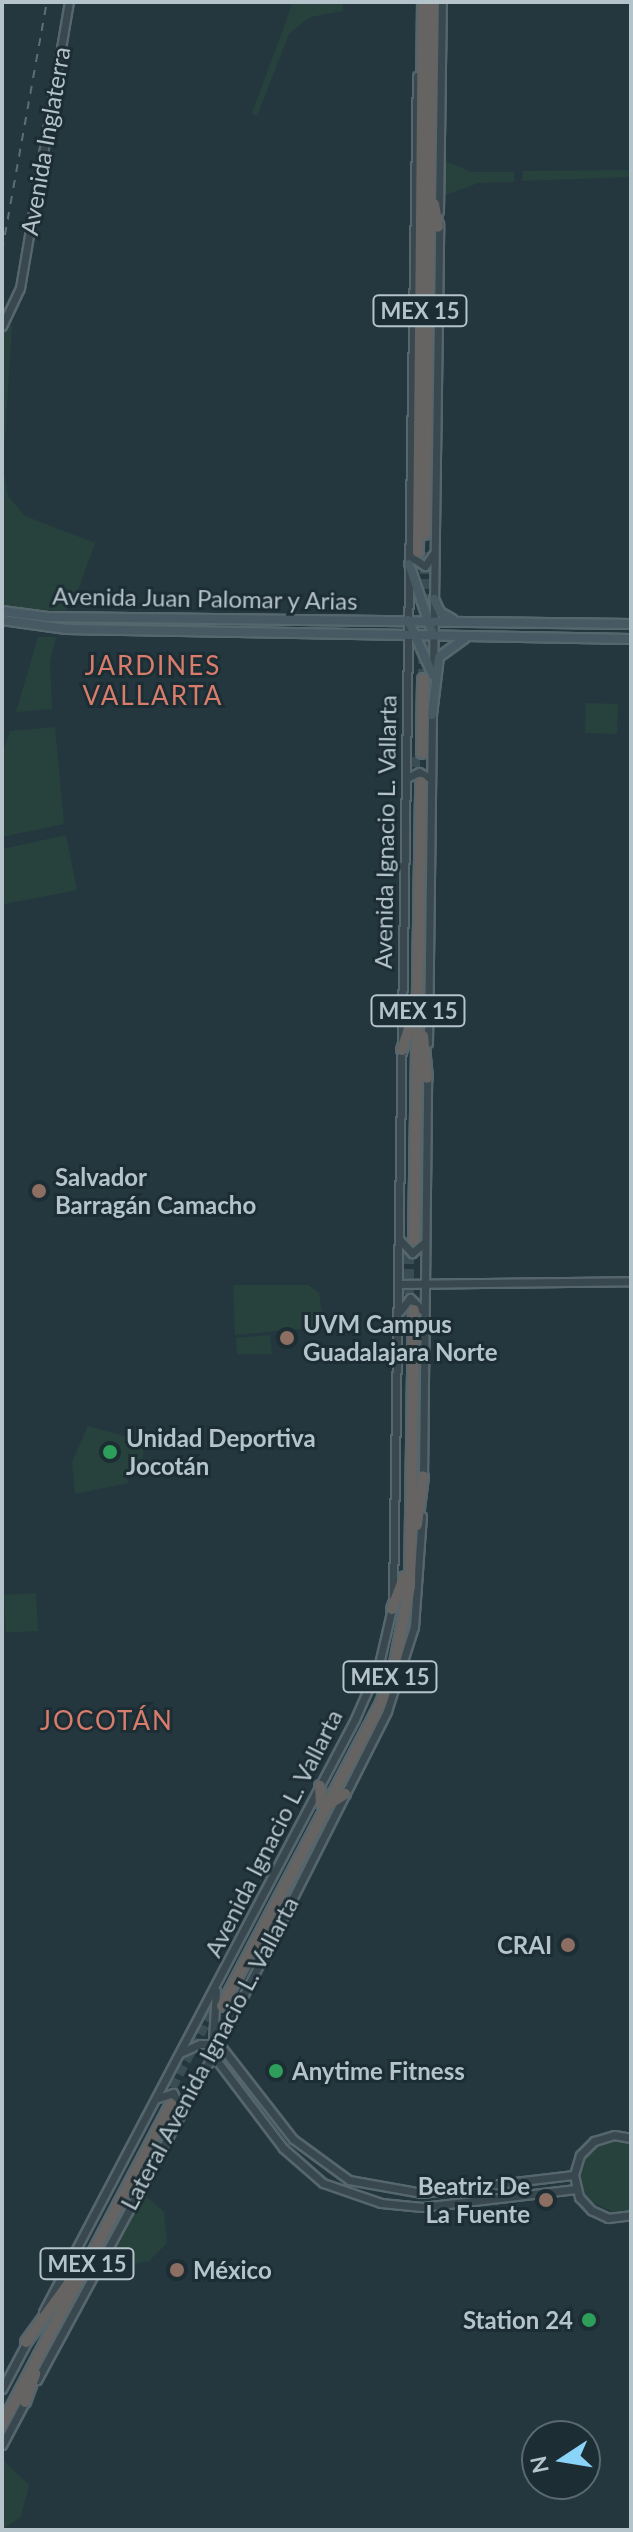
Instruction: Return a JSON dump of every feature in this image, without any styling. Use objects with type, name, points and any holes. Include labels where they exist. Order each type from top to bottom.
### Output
[{"type":"highway","name":"Avenida Ignacio L. Vallarta","points":[[419,554],[430,183],[421,2]]},
{"type":"highway","name":"Avenida Ignacio L. Vallarta","points":[[419,554],[425,70],[433,2]]},
{"type":"highway","points":[[415,197],[425,70]]},
{"type":"highway","points":[[430,183],[438,227]]},
{"type":"highway","points":[[412,363],[419,450]]},
{"type":"highway","name":"Avenida Ignacio L. Vallarta","points":[[414,754],[424,678]]},
{"type":"highway","name":"Avenida Ignacio L. Vallarta","points":[[412,1239],[418,985],[418,781]]},
{"type":"highway","name":"Avenida Ignacio L. Vallarta","points":[[412,1239],[412,1019],[418,781]]},
{"type":"highway","points":[[418,985],[427,1078]]},
{"type":"highway","points":[[402,1050],[412,1019]]},
{"type":"highway","name":"Avenida Ignacio L. Vallarta","points":[[221,2006],[391,1675],[406,1615],[411,1554],[411,1313]]},
{"type":"highway","name":"Avenida Ignacio L. Vallarta","points":[[325,1804],[374,1704],[390,1659],[404,1577],[411,1313]]},
{"type":"highway","points":[[411,1554],[423,1476]]},
{"type":"highway","points":[[392,1609],[404,1577]]},
{"type":"highway","points":[[389,1705],[391,1675]]},
{"type":"highway","points":[[320,1786],[325,1804],[345,1794]]},
{"type":"highway","name":"Avenida Ignacio L. Vallarta","points":[[2,2411],[164,2102]]},
{"type":"highway","name":"Avenida Ignacio L. Vallarta","points":[[2,2425],[164,2102]]},
{"type":"highway","points":[[26,2342],[72,2279]]},
{"type":"highway","points":[[25,2402],[45,2342]]},
{"type":"main road","points":[[419,554],[433,635]]},
{"type":"main road","points":[[434,599],[440,612],[461,621]]},
{"type":"main road","name":"Avenida Juan Palomar y Arias","points":[[2,611],[48,617],[631,624]]},
{"type":"main road","name":"Avenida Juan Palomar y Arias","points":[[2,620],[66,629],[631,639]]},
{"type":"main road","points":[[408,620],[418,635],[424,678]]},
{"type":"main road","points":[[432,715],[439,657],[450,645],[470,636]]},
{"type":"street","name":"Avenida Inglaterra","points":[[2,326],[20,279],[69,2]]},
{"type":"street","name":"Avenida Ignacio L. Vallarta","points":[[421,2],[412,363],[419,554],[434,599],[430,621]]},
{"type":"street","name":"Avenida Ignacio L. Vallarta","points":[[326,1830],[389,1705],[414,1627],[423,1476],[411,1313],[399,1284],[412,1239],[427,1078],[418,781],[408,620],[419,554],[438,227],[442,2]]},
{"type":"street","name":"Avenida Inglaterra","points":[[2,319],[20,279]]},
{"type":"street","name":"Avenida Ignacio L. Vallarta","points":[[26,2342],[164,2102],[180,2053],[372,1683],[392,1609],[411,1313],[424,1283],[412,1239],[402,1050],[418,781],[431,766],[432,715],[424,678],[433,635]]},
{"type":"street","points":[[414,754],[416,767],[431,766]]},
{"type":"street","points":[[399,1284],[631,1281]]},
{"type":"street","name":"Lateral Avenida Ignacio L. Vallarta","points":[[2,2445],[212,2054],[221,2006],[326,1830]]},
{"type":"street","points":[[214,2043],[221,2006],[217,1985]]},
{"type":"street","points":[[180,2053],[214,2043]]},
{"type":"street","points":[[214,2043],[293,2139],[321,2163],[349,2180],[422,2193],[574,2175]]},
{"type":"street","points":[[212,2054],[283,2148],[312,2175],[344,2193],[422,2207],[576,2189]]},
{"type":"street","points":[[164,2102],[173,2093],[182,2111]]},
{"type":"street","points":[[631,2138],[614,2135],[594,2141],[580,2155],[574,2175],[576,2189],[586,2206],[601,2216],[631,2215]]},
{"type":"street","points":[[312,2175],[321,2163]]},
{"type":"street","points":[[2,2389],[26,2342]]},
{"type":"green space","points":[[293,2],[343,2],[343,11],[310,17],[289,34],[257,116],[252,113]]},
{"type":"green space","points":[[445,161],[472,172],[514,172],[514,182],[478,183],[443,196]]},
{"type":"green space","points":[[631,170],[631,177],[522,181],[523,171]]},
{"type":"green space","points":[[7,323],[12,326],[3,467],[8,496],[25,516],[95,543],[73,604],[64,612],[2,605],[2,333]]},
{"type":"green space","points":[[38,637],[56,637],[50,661],[52,709],[16,712]]},
{"type":"green space","points":[[586,703],[618,704],[617,734],[585,733]]},
{"type":"green space","points":[[55,727],[64,824],[2,837],[2,754],[10,731]]},
{"type":"green space","points":[[66,835],[77,890],[5,904],[2,911],[2,849]]},
{"type":"green space","points":[[233,1285],[308,1285],[319,1293],[324,1327],[235,1335]]},
{"type":"green space","points":[[270,1335],[272,1354],[237,1354],[236,1338]]},
{"type":"green space","name":"Unidad Deportiva Jocotán","points":[[88,1426],[145,1442],[142,1463],[127,1477],[128,1483],[75,1494],[72,1462]]},
{"type":"green space","points":[[36,1593],[38,1631],[6,1633],[4,1595]]},
{"type":"green space","points":[[611,2140],[631,2143],[631,2210],[617,2214],[586,2199],[578,2175],[588,2151]]},
{"type":"green space","points":[[139,2190],[164,2212],[167,2243],[149,2261],[124,2266],[104,2257]]},
{"type":"green space","points":[[2,2459],[29,2485],[21,2517],[2,2530]]},
{"type":"tunnel","points":[[423,679],[425,552]]},
{"type":"tunnel","points":[[415,752],[415,782]]},
{"type":"tunnel","points":[[409,1239],[409,1310]]},
{"type":"tunnel","points":[[165,2101],[216,2003]]},
{"type":"railway","points":[[2,251],[47,2]]},
{"type":"place","name":"Salvador Barragán Camacho","points":[[39,1191]]},
{"type":"place","name":"UVM Campus Guadalajara Norte","points":[[287,1338]]},
{"type":"place","name":"Unidad Deportiva Jocotán","points":[[110,1452]]},
{"type":"place","name":"CRAI","points":[[568,1945]]},
{"type":"place","name":"Anytime Fitness","points":[[276,2071]]},
{"type":"place","name":"Beatriz De La Fuente","points":[[546,2200]]},
{"type":"place","name":"México","points":[[177,2270]]},
{"type":"place","name":"Station 24","points":[[589,2320]]},
{"type":"district","name":"JARDINES VALLARTA","points":[[153,681]]},
{"type":"district","name":"JOCOTÁN","points":[[107,1721]]}]
